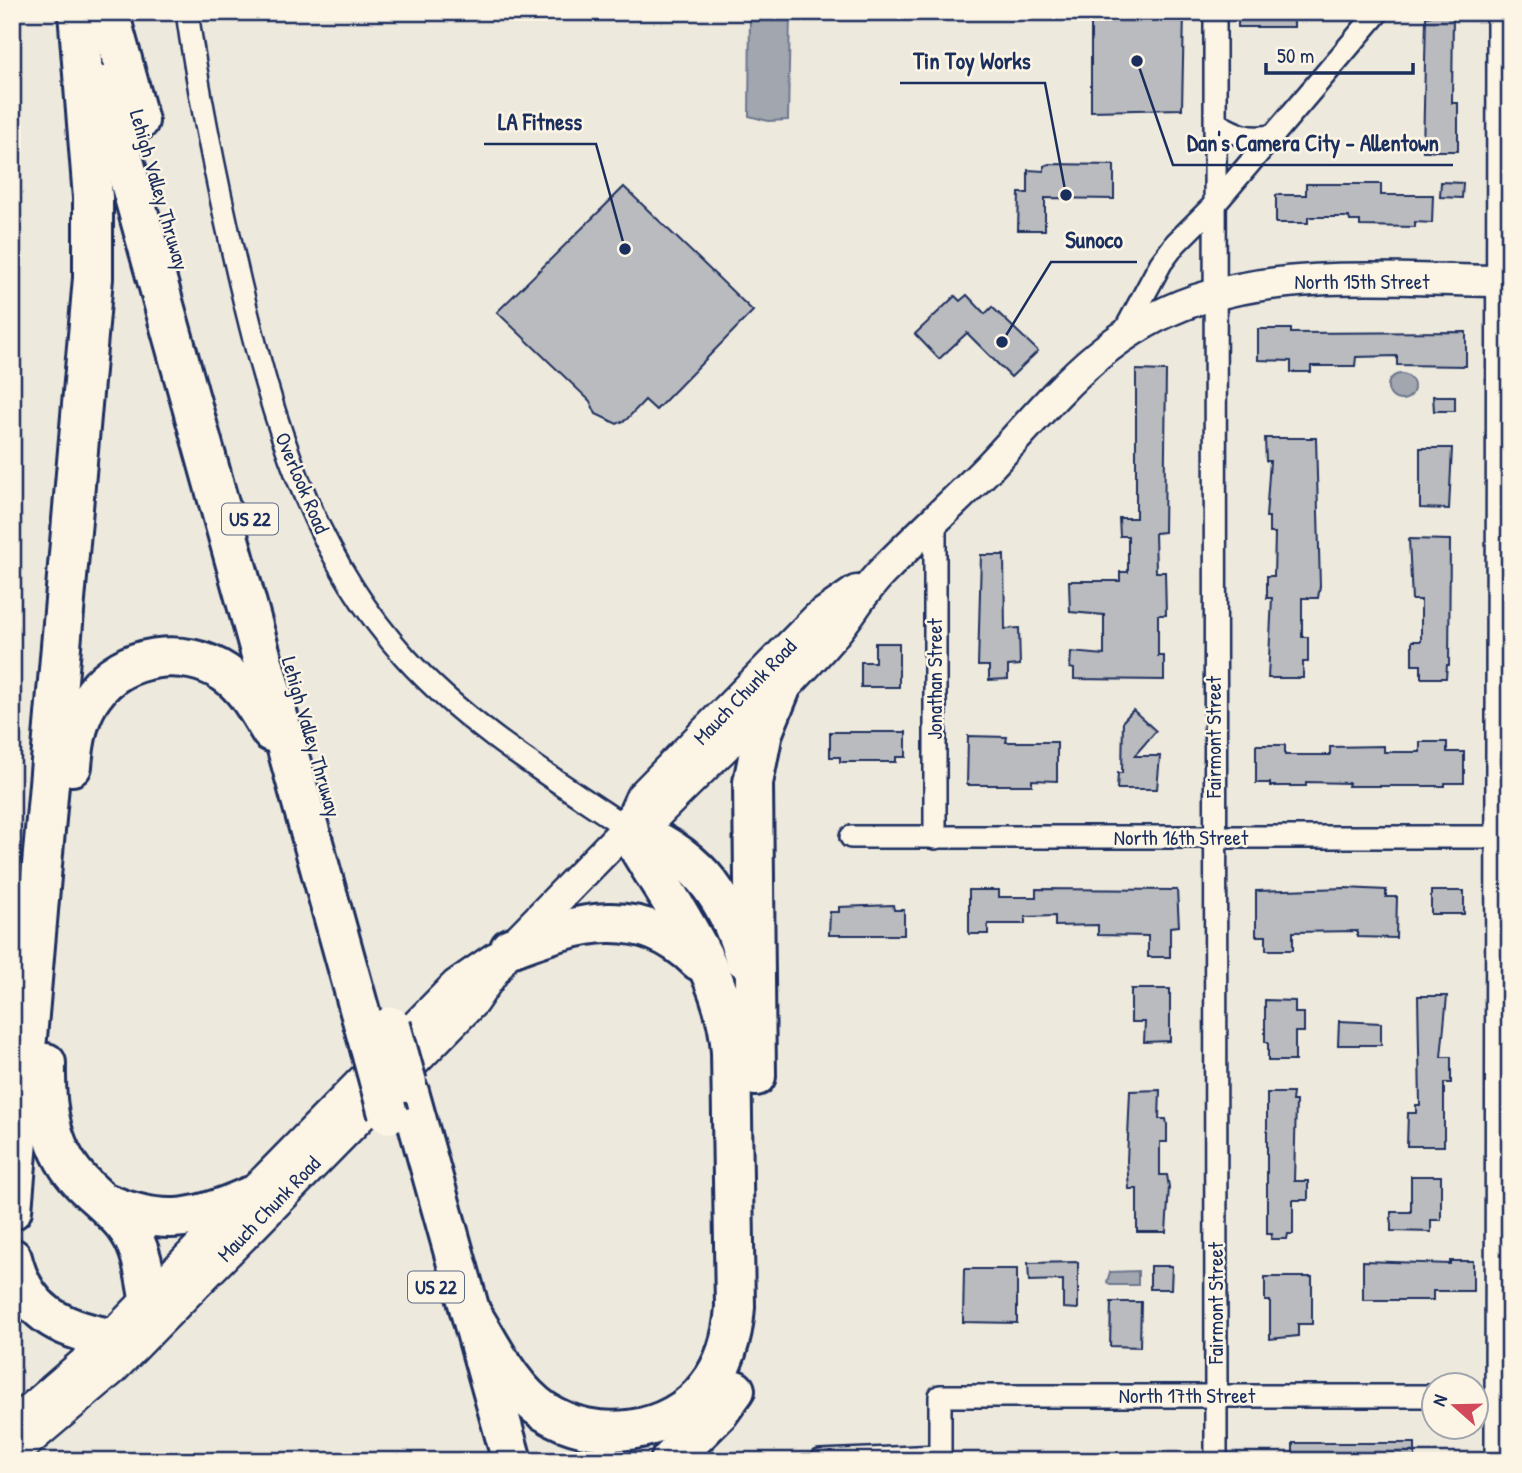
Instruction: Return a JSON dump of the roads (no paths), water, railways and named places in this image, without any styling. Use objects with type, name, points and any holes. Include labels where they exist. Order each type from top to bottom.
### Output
[{"type":"highway","name":"Lehigh Valley Thruway","points":[[80,12],[290,762],[380,1037]]},
{"type":"highway","points":[[12,1210],[93,278],[93,198],[80,12]]},
{"type":"highway","name":"Lehigh Valley Thruway","points":[[109,12],[399,1103],[485,1461]]},
{"type":"highway","points":[[12,1258],[23,1289],[44,1313],[71,1330],[135,1324],[136,1243],[121,1222],[71,1170],[55,1143],[48,1113],[46,1086],[73,752],[83,714],[94,693],[120,672],[155,659],[192,659],[216,668],[237,683],[253,702],[290,762]]},
{"type":"highway","points":[[670,1461],[729,1400],[745,1372],[755,1340],[759,1307],[754,766],[763,732],[781,688]]},
{"type":"highway","points":[[471,1313],[519,1388],[542,1409],[568,1423],[611,1431],[646,1427],[678,1413],[709,1386],[728,1348],[735,1307],[730,1036],[723,1001],[711,973],[628,828]]},
{"type":"highway","points":[[628,828],[661,840],[675,850],[713,890],[741,942],[755,998]]},
{"type":"highway","points":[[510,948],[576,925],[620,923],[662,935],[692,954],[711,973]]},
{"type":"highway","name":"Lehigh Valley Thruway","points":[[399,1103],[471,1313],[512,1461]]},
{"type":"highway","points":[[100,1200],[136,1214],[174,1220],[204,1215],[248,1198]]},
{"type":"main road","name":"North 15th Street","points":[[1215,294],[1254,286],[1310,281],[1503,281]]},
{"type":"main road","name":"Mauch Chunk Road","points":[[12,1425],[135,1324],[473,1002],[510,948],[628,828],[657,814],[833,635],[881,573],[1080,369],[1122,336],[1170,311],[1215,294]]},
{"type":"main road","name":"Mauch Chunk Road","points":[[628,828],[641,797],[817,618],[881,573]]},
{"type":"main road","name":"Mauch Chunk Road","points":[[12,1455],[84,1396],[135,1324],[248,1198],[456,985],[510,948]]},
{"type":"street","name":"Overlook Road","points":[[187,12],[208,145],[270,399],[302,492],[338,563],[380,628],[432,686],[503,744],[628,828]]},
{"type":"street","name":"Fairmont Street","points":[[1216,12],[1216,1461]]},
{"type":"street","name":"Mauch Chunk Road","points":[[1122,336],[1161,263],[1215,204],[1378,12]]},
{"type":"street","points":[[1496,1461],[1494,1396],[1502,837],[1503,281],[1498,12]]},
{"type":"street","points":[[1216,123],[1244,137],[1256,139],[1273,135]]},
{"type":"street","name":"Jonathan Street","points":[[934,838],[935,520]]},
{"type":"street","name":"North 16th Street","points":[[851,837],[1502,837]]},
{"type":"street","name":"North 17th Street","points":[[940,1459],[940,1396],[1420,1396]]},
{"type":"street","points":[[820,1461],[940,1459]]},
{"type":"place","name":"Dan's Camera City - Allentown","points":[[1137,61]]},
{"type":"place","name":"Tin Toy Works","points":[[1066,195]]},
{"type":"place","name":"LA Fitness","points":[[625,249]]},
{"type":"place","name":"Sunoco","points":[[1002,342]]}]
